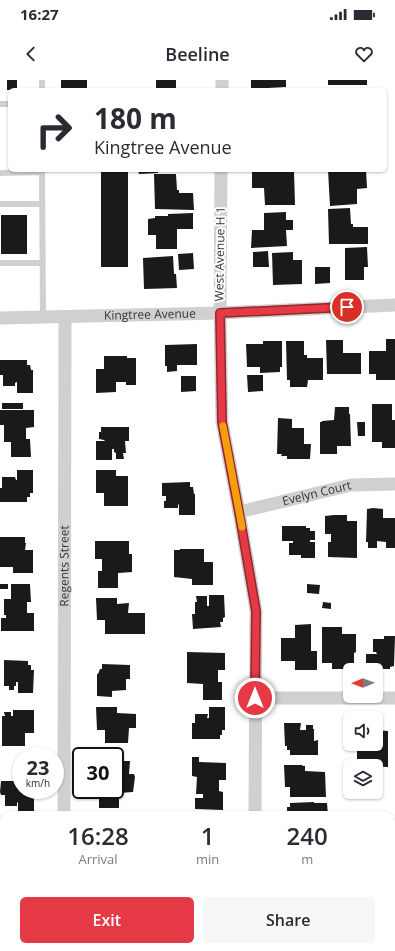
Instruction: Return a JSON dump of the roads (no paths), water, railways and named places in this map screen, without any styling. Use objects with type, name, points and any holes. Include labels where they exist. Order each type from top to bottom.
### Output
[{"type":"street","name":"West Avenue H 1","points":[[221,172],[220,313],[222,422],[256,611],[255,811]]},
{"type":"street","name":"Kingtree Avenue","points":[[0,318],[220,313],[395,305]]},
{"type":"street","name":"Regents Street","points":[[64,811],[65,317]]},
{"type":"street","name":"Evelyn Court","points":[[239,512],[351,485],[395,484]]},
{"type":"street","points":[[255,698],[395,698]]},
{"type":"lane","points":[[0,173],[21,172]]},
{"type":"lane","points":[[42,172],[44,317]]},
{"type":"lane","points":[[0,204],[42,204]]},
{"type":"lane","points":[[0,263],[43,263]]}]
